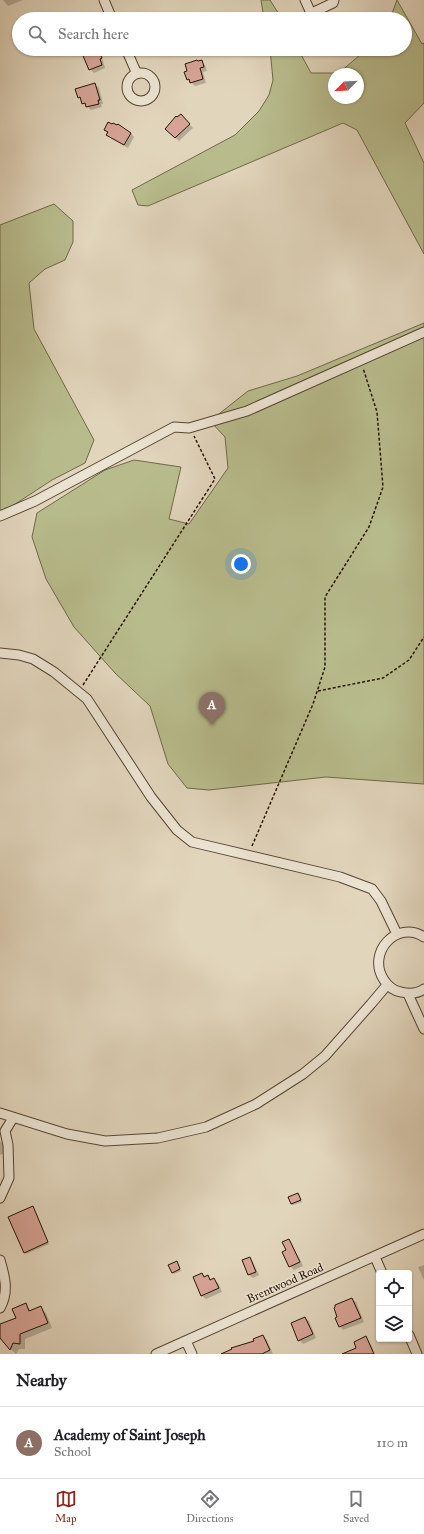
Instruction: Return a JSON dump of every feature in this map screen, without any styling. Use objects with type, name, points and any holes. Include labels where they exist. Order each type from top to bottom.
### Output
[{"type":"street","points":[[104,0],[109,12]]},
{"type":"street","points":[[305,0],[310,11],[314,12],[333,3],[334,0]]},
{"type":"street","points":[[129,56],[137,74]]},
{"type":"street","points":[[0,516],[35,501],[174,427],[189,428],[247,411],[424,332]]},
{"type":"street","points":[[0,653],[19,655],[33,659],[54,672],[87,699],[151,797],[177,830],[192,842],[340,877],[372,889],[381,901],[397,934]]},
{"type":"street","points":[[424,937],[408,932],[397,934],[387,941],[380,951],[378,963],[380,974],[387,984],[397,991],[408,994],[424,989]]},
{"type":"street","points":[[0,1113],[67,1134],[105,1141],[158,1138],[206,1127],[256,1104],[303,1074],[325,1056],[387,984]]},
{"type":"street","points":[[408,994],[424,1029]]},
{"type":"street","points":[[0,1198],[10,1178],[8,1145],[4,1131],[13,1118]]},
{"type":"street","name":"Brentwood Road","points":[[156,1354],[424,1234]]},
{"type":"street","points":[[375,1257],[381,1270]]},
{"type":"street","points":[[0,1260],[6,1282],[4,1301],[0,1308]]},
{"type":"street","points":[[186,1341],[192,1354]]},
{"type":"street","points":[[412,1342],[417,1354]]},
{"type":"path","points":[[248,855],[313,704],[325,668],[325,597],[369,527],[383,487],[377,412],[361,361]]},
{"type":"path","points":[[78,691],[215,479],[189,428]]},
{"type":"path","points":[[318,691],[383,678],[409,660],[424,637]]},
{"type":"green space","points":[[261,0],[270,0],[278,12],[263,12]]},
{"type":"green space","points":[[397,0],[404,12],[393,12]]},
{"type":"green space","points":[[412,26],[422,44],[424,43],[424,103],[405,123],[424,163],[424,254],[357,130],[343,123],[148,206],[138,205],[132,190],[235,135],[259,111],[269,95],[273,80],[271,56],[302,56],[311,73],[328,73],[328,104],[364,104],[364,68],[345,68],[359,56],[412,56]]},
{"type":"green space","points":[[54,204],[73,221],[73,242],[65,260],[45,269],[29,283],[34,329],[94,440],[85,463],[52,480],[0,514],[0,225]]},
{"type":"green space","points":[[424,323],[424,784],[326,777],[209,790],[187,788],[168,764],[150,706],[115,673],[74,627],[46,579],[32,537],[37,513],[105,470],[134,460],[181,467],[169,519],[189,524],[228,468],[225,437],[210,421],[248,391],[297,376]]},
{"type":"building","points":[[83,56],[101,56],[102,58],[100,59],[102,65],[89,70]]},
{"type":"building","points":[[202,60],[204,67],[200,68],[203,79],[190,83],[184,72],[187,71],[185,64]]},
{"type":"building","points":[[95,83],[100,100],[98,100],[99,104],[86,107],[85,103],[82,104],[80,97],[78,98],[75,89]]},
{"type":"building","points":[[181,114],[190,124],[175,138],[165,129],[176,116],[177,117]]},
{"type":"building","points":[[108,122],[118,124],[131,133],[124,145],[106,135],[108,132],[104,130]]},
{"type":"building","points":[[298,1193],[301,1200],[291,1204],[288,1197]]},
{"type":"building","points":[[33,1206],[48,1242],[24,1253],[8,1217]]},
{"type":"building","points":[[289,1239],[300,1262],[289,1267],[282,1252],[286,1250],[282,1242]]},
{"type":"building","points":[[250,1257],[256,1272],[248,1275],[242,1260]]},
{"type":"building","points":[[177,1261],[180,1269],[172,1273],[168,1265]]},
{"type":"building","points":[[202,1273],[204,1277],[208,1275],[210,1280],[214,1278],[219,1288],[201,1296],[193,1277]]},
{"type":"building","points":[[352,1298],[361,1318],[339,1327],[335,1318],[337,1317],[334,1308],[335,1305]]},
{"type":"building","points":[[26,1303],[29,1311],[41,1306],[48,1323],[20,1334],[20,1344],[13,1343],[10,1350],[0,1338],[0,1324],[16,1318],[12,1309]]},
{"type":"building","points":[[305,1317],[313,1334],[298,1341],[291,1323]]},
{"type":"building","points":[[263,1335],[270,1350],[262,1354],[221,1354],[232,1349],[231,1348],[254,1341],[253,1339]]},
{"type":"building","points":[[366,1336],[374,1354],[342,1354],[356,1348],[354,1342]]},
{"type":"place","name":"Academy of Saint Joseph","points":[[212,725]]}]
